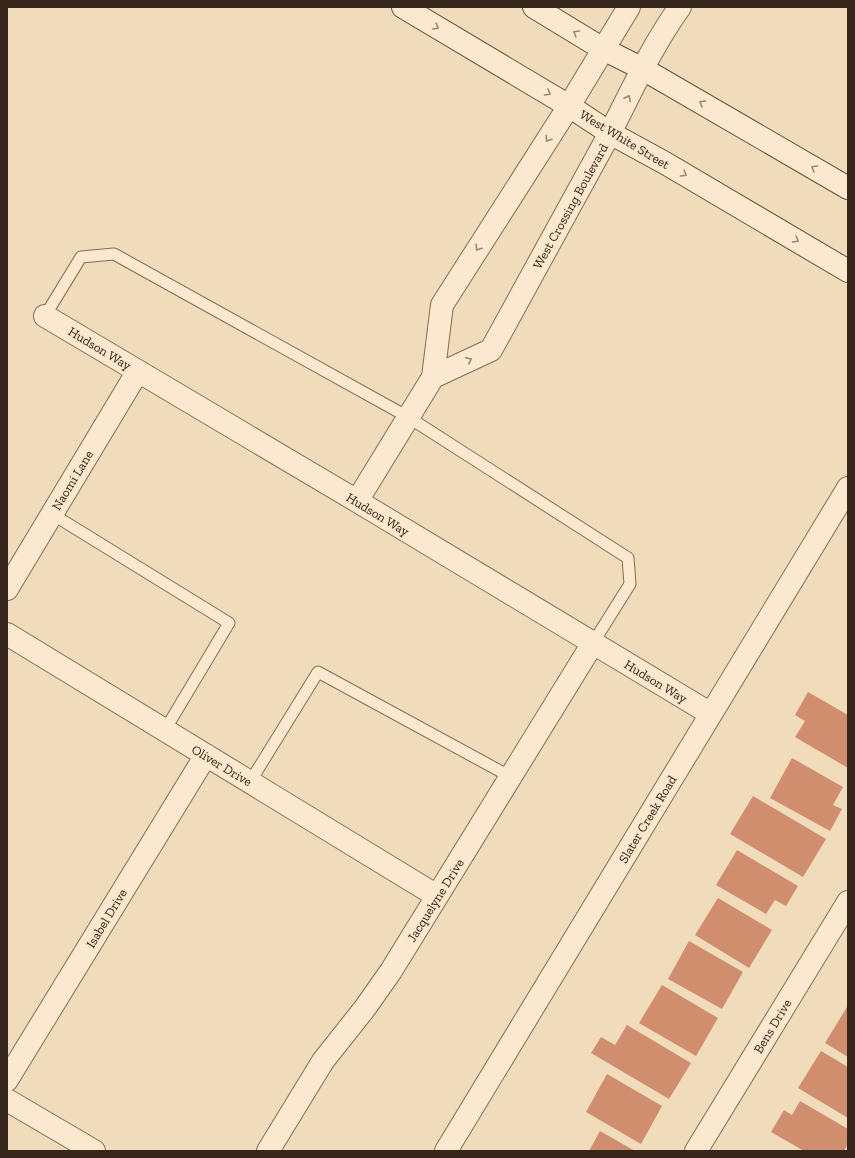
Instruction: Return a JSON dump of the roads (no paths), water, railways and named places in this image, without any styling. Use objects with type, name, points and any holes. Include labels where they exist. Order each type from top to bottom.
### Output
[{"type":"street","name":"West White Street","points":[[403,7],[569,106],[610,133],[665,163],[848,271]]},
{"type":"street","points":[[534,7],[603,49],[642,69],[848,188]]},
{"type":"street","points":[[357,501],[433,376],[442,305],[569,106],[629,7]]},
{"type":"street","name":"West Crossing Boulevard","points":[[433,376],[492,350],[610,133],[642,69],[680,7]]},
{"type":"street","name":"Hudson Way","points":[[45,316],[357,501],[711,714]]},
{"type":"street","name":"Naomi Lane","points":[[7,589],[138,371]]},
{"type":"street","name":"Slater Creek Road","points":[[446,1151],[848,488]]},
{"type":"street","name":"Oliver Drive","points":[[7,634],[437,896]]},
{"type":"street","name":"Jacquelyne Drive","points":[[268,1151],[323,1061],[365,1008],[391,971],[593,643]]},
{"type":"street","name":"Isabel Drive","points":[[7,1080],[206,755]]},
{"type":"street","name":"Bens Drive","points":[[696,1151],[848,902]]},
{"type":"street","points":[[7,1100],[94,1151]]},
{"type":"lane","points":[[45,316],[81,257],[114,254],[408,417],[628,558],[630,584],[593,643]]},
{"type":"lane","points":[[52,514],[229,623],[165,730]]},
{"type":"lane","points":[[250,782],[318,672],[511,777]]}]
